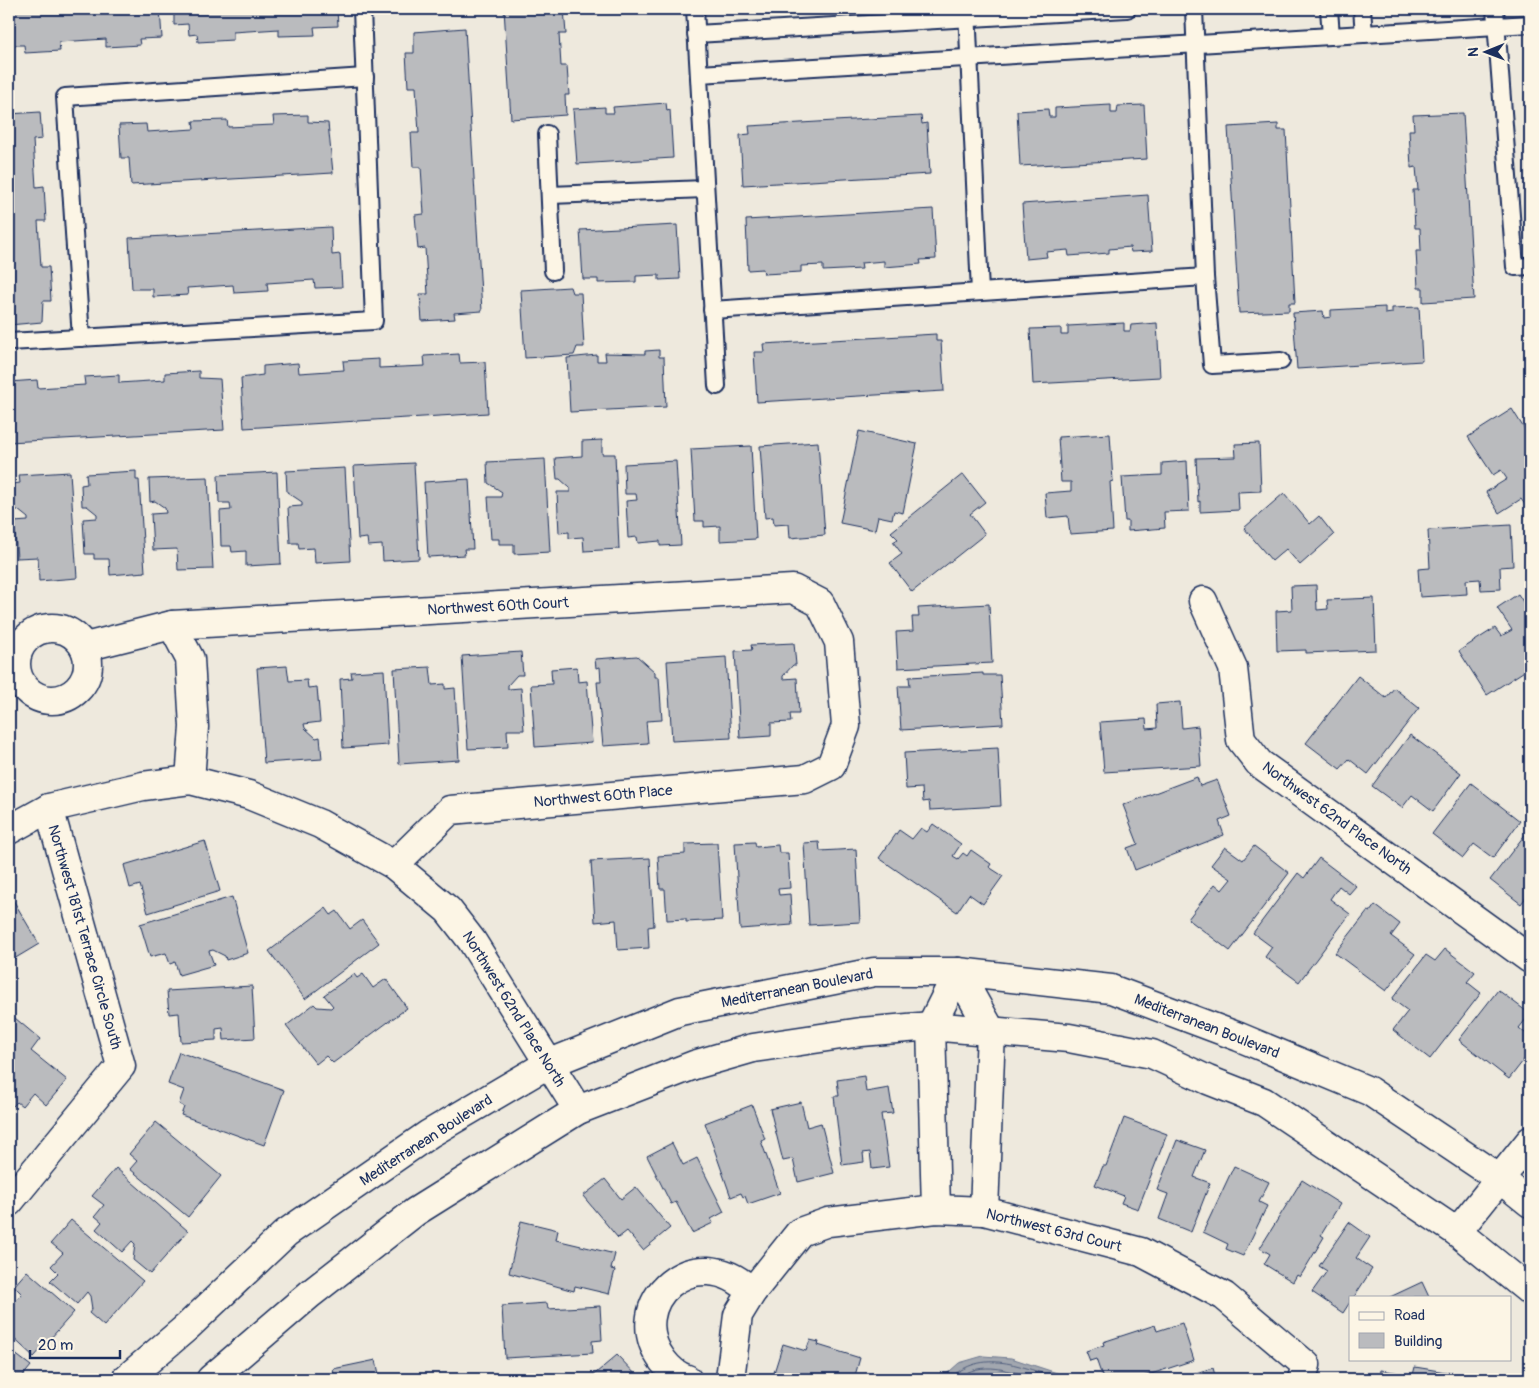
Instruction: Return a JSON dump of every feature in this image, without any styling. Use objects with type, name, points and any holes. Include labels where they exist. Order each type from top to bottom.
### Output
[{"type":"street","name":"Northwest 60th Court","points":[[84,647],[172,625],[793,589],[820,603],[839,642],[846,726],[831,766]]},
{"type":"street","name":"Northwest 62nd Place North","points":[[1203,601],[1233,668],[1241,740],[1259,762],[1530,959]]},
{"type":"street","points":[[172,625],[190,659],[194,727],[190,780]]},
{"type":"street","name":"Northwest 60th Place","points":[[394,865],[450,810],[806,778],[831,766]]},
{"type":"street","points":[[9,830],[49,808],[143,786],[190,780],[249,795],[320,824],[394,865]]},
{"type":"street","name":"Northwest 181st Terrace Circle South","points":[[9,1202],[121,1066],[49,808]]},
{"type":"street","name":"Northwest 62nd Place North","points":[[394,865],[448,910],[472,941],[578,1110]]},
{"type":"street","name":"Mediterranean Boulevard","points":[[126,1379],[187,1327],[286,1233],[429,1134],[548,1064],[680,1011],[874,972],[958,972],[1111,989],[1239,1037],[1369,1091],[1500,1179],[1530,1203]]},
{"type":"street","points":[[936,1209],[931,1026],[958,972]]},
{"type":"street","points":[[958,972],[990,1031],[984,1211]]},
{"type":"street","points":[[210,1379],[310,1294],[416,1212],[578,1110],[694,1065],[753,1048],[861,1032],[931,1026],[1069,1038],[1152,1054],[1208,1080],[1264,1102],[1457,1232],[1530,1291]]},
{"type":"street","points":[[1457,1232],[1530,1141]]},
{"type":"street","name":"Northwest 63rd Court","points":[[729,1379],[738,1315],[752,1292],[800,1232],[828,1222],[936,1209],[984,1211],[1141,1252],[1224,1296],[1306,1365],[1302,1379]]},
{"type":"street","points":[[687,1379],[667,1368],[657,1354],[652,1338],[651,1321],[654,1304],[664,1290],[676,1279],[692,1272],[708,1270],[725,1273],[740,1280],[752,1292]]},
{"type":"lane","points":[[9,342],[374,321],[362,9]]},
{"type":"lane","points":[[695,9],[717,386]]},
{"type":"lane","points":[[696,34],[967,14],[1127,9]]},
{"type":"lane","points":[[1194,9],[1205,278],[1212,365],[1281,360]]},
{"type":"lane","points":[[1329,9],[1330,36]]},
{"type":"lane","points":[[1362,9],[1364,34]]},
{"type":"lane","points":[[1495,9],[1515,267],[1530,266]]},
{"type":"lane","points":[[967,14],[980,292]]},
{"type":"lane","points":[[699,74],[1530,24]]},
{"type":"lane","points":[[81,338],[66,97],[365,77]]},
{"type":"lane","points":[[547,134],[553,271]]},
{"type":"lane","points":[[550,195],[705,189]]},
{"type":"lane","points":[[712,310],[1205,278]]},
{"type":"water","points":[[983,1356],[1011,1358],[1066,1376],[1068,1379],[941,1379],[959,1363]]},
{"type":"building","points":[[9,9],[160,9],[162,38],[139,39],[140,45],[106,47],[106,39],[59,42],[60,51],[25,53],[24,45],[9,45]]},
{"type":"building","points":[[174,9],[337,9],[338,26],[314,27],[315,35],[279,36],[279,29],[233,32],[233,40],[198,42],[197,34],[189,35],[188,24],[174,25]]},
{"type":"building","points":[[504,9],[564,9],[566,34],[559,34],[561,66],[567,66],[569,95],[565,95],[566,115],[511,119]]},
{"type":"building","points":[[465,28],[482,311],[454,313],[455,319],[422,321],[420,294],[428,294],[425,248],[418,249],[415,215],[424,214],[421,167],[413,167],[411,133],[419,133],[416,87],[408,87],[406,53],[414,53],[414,32]]},
{"type":"building","points":[[666,103],[667,111],[670,110],[673,158],[577,164],[573,109],[605,107],[605,113],[614,113],[613,107]]},
{"type":"building","points":[[1111,105],[1111,113],[1117,113],[1118,106],[1144,105],[1147,159],[1020,166],[1017,111],[1048,109],[1049,117],[1055,117],[1055,108]]},
{"type":"building","points":[[40,112],[42,139],[33,140],[36,187],[44,186],[46,221],[38,221],[41,267],[49,267],[51,301],[43,301],[42,322],[9,325],[9,114]]},
{"type":"building","points":[[1463,113],[1474,299],[1423,302],[1423,288],[1418,288],[1416,251],[1421,251],[1420,228],[1415,228],[1413,190],[1418,190],[1416,167],[1411,168],[1409,130],[1414,130],[1413,115]]},
{"type":"building","points":[[308,115],[308,122],[328,123],[333,173],[131,185],[129,158],[121,158],[119,125],[146,124],[147,132],[194,129],[193,121],[227,120],[228,127],[274,125],[273,116]]},
{"type":"building","points":[[921,116],[922,124],[927,123],[930,174],[743,185],[740,135],[750,134],[749,126]]},
{"type":"building","points":[[1278,124],[1278,130],[1286,130],[1295,303],[1289,303],[1289,311],[1239,313],[1228,127]]},
{"type":"building","points":[[1148,195],[1152,251],[1131,252],[1130,247],[1109,249],[1109,253],[1069,256],[1068,250],[1046,252],[1047,257],[1026,259],[1022,204]]},
{"type":"building","points":[[933,209],[936,259],[920,260],[921,264],[884,267],[884,261],[861,263],[862,269],[823,271],[823,265],[801,266],[801,272],[764,274],[763,269],[748,270],[746,220]]},
{"type":"building","points":[[677,225],[680,279],[659,280],[659,275],[636,276],[636,282],[598,283],[598,279],[583,279],[580,230]]},
{"type":"building","points":[[331,227],[332,255],[340,254],[342,287],[315,288],[314,280],[267,283],[268,291],[234,293],[233,285],[187,288],[188,295],[153,297],[153,289],[132,289],[129,238]]},
{"type":"building","points":[[570,287],[572,293],[581,293],[584,347],[577,347],[574,355],[525,358],[521,290]]},
{"type":"building","points":[[1385,307],[1385,314],[1392,313],[1392,308],[1419,307],[1422,361],[1297,369],[1293,313],[1323,311],[1324,318],[1331,317],[1331,310]]},
{"type":"building","points":[[1124,323],[1124,331],[1130,331],[1131,325],[1157,323],[1160,377],[1033,384],[1030,329],[1061,328],[1061,335],[1068,335],[1068,326]]},
{"type":"building","points":[[936,334],[936,341],[941,341],[944,391],[757,402],[754,352],[764,352],[763,344]]},
{"type":"building","points":[[659,350],[659,357],[664,357],[666,407],[570,412],[567,358],[597,355],[597,361],[606,361],[605,353],[645,354],[645,351]]},
{"type":"building","points":[[459,354],[460,363],[485,362],[488,413],[244,428],[241,378],[263,375],[263,366],[298,363],[299,373],[344,370],[343,361],[379,359],[379,368],[425,366],[424,356]]},
{"type":"building","points":[[199,371],[199,378],[220,379],[224,430],[9,442],[9,382],[37,380],[38,388],[85,385],[84,377],[119,375],[119,383],[165,380],[165,373]]},
{"type":"building","points":[[1512,409],[1530,438],[1530,450],[1526,453],[1530,460],[1530,503],[1526,506],[1521,499],[1499,513],[1486,492],[1507,479],[1501,470],[1493,475],[1468,437]]},
{"type":"building","points":[[859,431],[917,444],[903,513],[894,511],[892,519],[878,516],[875,530],[840,523]]},
{"type":"building","points":[[1110,434],[1113,481],[1110,482],[1113,531],[1070,534],[1068,516],[1047,518],[1045,493],[1071,491],[1071,482],[1061,482],[1058,437]]},
{"type":"building","points":[[602,440],[602,454],[615,454],[619,549],[584,551],[583,537],[569,538],[569,532],[559,533],[557,492],[570,492],[570,488],[560,479],[557,479],[555,458],[582,456],[582,441]]},
{"type":"building","points":[[818,442],[825,535],[790,538],[789,524],[774,525],[773,517],[765,518],[760,446]]},
{"type":"building","points":[[1259,443],[1261,491],[1238,492],[1239,510],[1200,512],[1196,458],[1236,457],[1235,444]]},
{"type":"building","points":[[751,446],[756,539],[720,541],[720,526],[704,527],[704,521],[695,521],[691,449]]},
{"type":"building","points":[[545,459],[550,552],[514,554],[514,544],[499,544],[499,539],[491,539],[488,497],[501,497],[502,492],[488,483],[487,462]]},
{"type":"building","points":[[676,461],[681,545],[660,546],[660,541],[638,543],[637,537],[628,538],[626,501],[637,500],[636,494],[625,494],[624,464]]},
{"type":"building","points":[[1187,461],[1189,511],[1164,512],[1165,528],[1128,531],[1128,521],[1125,521],[1122,477],[1162,475],[1162,463]]},
{"type":"building","points":[[414,463],[419,559],[383,561],[382,545],[368,546],[367,538],[358,539],[354,466]]},
{"type":"building","points":[[345,468],[350,561],[315,563],[314,548],[299,549],[298,543],[290,543],[288,507],[302,506],[302,502],[287,492],[286,471]]},
{"type":"building","points":[[136,471],[136,480],[139,480],[145,572],[110,575],[109,559],[94,559],[94,554],[85,554],[83,519],[97,518],[97,514],[87,506],[82,506],[81,485],[87,484],[86,474]]},
{"type":"building","points":[[70,472],[77,578],[39,581],[38,557],[17,558],[14,522],[28,521],[28,518],[18,510],[14,510],[13,484],[20,483],[19,475]]},
{"type":"building","points":[[277,472],[281,564],[246,566],[246,551],[232,552],[231,546],[221,546],[220,511],[231,510],[230,503],[219,503],[218,475]]},
{"type":"building","points":[[963,474],[985,502],[970,514],[985,534],[912,592],[890,563],[902,554],[893,542],[898,539],[891,532]]},
{"type":"building","points":[[208,477],[213,569],[178,570],[177,549],[153,550],[151,514],[166,513],[165,508],[155,501],[150,502],[149,479]]},
{"type":"building","points":[[469,479],[473,549],[464,549],[465,555],[428,557],[424,482]]},
{"type":"building","points":[[1284,493],[1310,524],[1319,516],[1334,535],[1300,565],[1286,549],[1272,561],[1244,528]]},
{"type":"building","points":[[1511,525],[1513,566],[1500,567],[1501,589],[1481,590],[1480,579],[1466,580],[1467,594],[1420,597],[1418,569],[1430,568],[1428,530]]},
{"type":"building","points":[[1316,585],[1317,610],[1328,609],[1327,600],[1374,598],[1376,650],[1306,653],[1306,650],[1277,651],[1276,611],[1292,610],[1291,586]]},
{"type":"building","points":[[1518,594],[1530,613],[1530,662],[1524,666],[1526,670],[1487,695],[1459,651],[1495,628],[1501,636],[1512,630],[1497,608]]},
{"type":"building","points":[[989,604],[992,663],[898,668],[896,632],[913,631],[912,617],[919,617],[918,608]]},
{"type":"building","points":[[794,643],[796,665],[793,665],[783,676],[783,679],[797,678],[799,714],[790,714],[791,722],[771,723],[771,736],[740,738],[735,651],[752,650],[751,645]]},
{"type":"building","points":[[521,652],[523,675],[517,675],[508,685],[508,689],[521,688],[524,730],[507,730],[508,747],[468,749],[462,656]]},
{"type":"building","points":[[637,656],[655,672],[655,677],[659,677],[662,720],[646,721],[648,743],[603,746],[597,682],[601,682],[600,667],[596,668],[595,659]]},
{"type":"building","points":[[726,657],[731,738],[672,741],[667,661]]},
{"type":"building","points":[[287,666],[289,681],[307,680],[308,688],[317,687],[320,722],[304,724],[305,728],[316,738],[320,737],[322,759],[264,763],[257,668]]},
{"type":"building","points":[[430,667],[432,685],[445,684],[445,689],[455,688],[459,760],[399,764],[394,669]]},
{"type":"building","points":[[577,667],[578,682],[587,681],[592,743],[535,747],[531,685],[552,684],[551,669]]},
{"type":"building","points":[[384,670],[388,745],[343,748],[340,679],[352,678],[351,672]]},
{"type":"building","points":[[983,673],[983,675],[1000,675],[1003,724],[901,730],[898,686],[910,686],[909,677]]},
{"type":"building","points":[[1358,676],[1386,698],[1394,688],[1419,708],[1368,774],[1349,759],[1340,769],[1306,743]]},
{"type":"building","points":[[1180,702],[1182,728],[1198,726],[1201,766],[1104,772],[1100,722],[1146,719],[1147,729],[1157,728],[1156,704]]},
{"type":"building","points":[[1410,735],[1461,773],[1433,811],[1412,795],[1402,808],[1372,786]]},
{"type":"building","points":[[998,748],[1001,806],[930,810],[929,801],[923,802],[922,788],[906,789],[904,753]]},
{"type":"building","points":[[1197,777],[1200,786],[1217,780],[1231,816],[1219,821],[1224,835],[1135,870],[1127,848],[1138,844],[1123,805]]},
{"type":"building","points":[[1471,783],[1520,821],[1493,858],[1474,844],[1463,858],[1432,834]]},
{"type":"building","points":[[933,824],[961,844],[953,856],[958,859],[963,853],[967,856],[971,850],[991,864],[989,867],[1003,876],[983,904],[969,894],[957,912],[879,858],[899,830],[912,839],[921,828],[927,832]]},
{"type":"building","points":[[1530,828],[1530,892],[1521,904],[1490,880]]},
{"type":"building","points":[[205,841],[220,891],[148,913],[140,885],[130,888],[124,865]]},
{"type":"building","points":[[755,842],[756,847],[778,845],[779,853],[788,853],[790,888],[778,889],[779,895],[790,894],[792,925],[740,929],[735,843]]},
{"type":"building","points":[[819,842],[820,851],[856,849],[860,922],[809,925],[804,843]]},
{"type":"building","points":[[717,843],[722,920],[686,922],[686,919],[667,920],[665,889],[660,889],[658,856],[685,854],[685,844]]},
{"type":"building","points":[[1254,846],[1289,873],[1230,951],[1188,919],[1215,884],[1222,890],[1231,879],[1211,865],[1225,847],[1243,860]]},
{"type":"building","points":[[650,858],[654,926],[648,927],[649,948],[618,950],[616,920],[595,922],[591,861]]},
{"type":"building","points":[[1319,858],[1356,886],[1349,894],[1339,886],[1330,899],[1350,914],[1299,982],[1265,957],[1272,947],[1253,933],[1298,873],[1304,878]]},
{"type":"building","points":[[9,893],[39,944],[9,962]]},
{"type":"building","points":[[232,897],[248,953],[226,960],[225,956],[213,950],[209,951],[214,965],[179,975],[175,962],[170,964],[166,953],[150,957],[140,924]]},
{"type":"building","points":[[1375,905],[1400,924],[1391,936],[1415,954],[1386,991],[1335,953],[1368,911],[1370,912]]},
{"type":"building","points":[[326,908],[331,915],[337,911],[350,929],[362,920],[379,943],[305,999],[269,951]]},
{"type":"building","points":[[1445,949],[1475,972],[1467,982],[1481,993],[1430,1059],[1393,1030],[1408,1011],[1392,999],[1426,955],[1435,961]]},
{"type":"building","points":[[354,974],[357,978],[363,974],[373,988],[386,979],[407,1008],[333,1063],[326,1056],[316,1064],[286,1026],[314,1004],[317,1007],[331,1008],[333,1006],[324,995]]},
{"type":"building","points":[[252,986],[255,1038],[224,1040],[223,1028],[216,1029],[216,1040],[181,1042],[179,1013],[169,1014],[167,991]]},
{"type":"building","points":[[1498,990],[1530,1014],[1519,1028],[1530,1037],[1530,1052],[1509,1079],[1459,1040]]},
{"type":"building","points":[[9,1013],[40,1039],[31,1051],[67,1080],[46,1105],[33,1093],[22,1106],[17,1102],[9,1108]]},
{"type":"building","points":[[179,1052],[284,1090],[264,1145],[181,1115],[184,1107],[179,1104],[184,1090],[168,1084]]},
{"type":"building","points":[[864,1076],[866,1092],[889,1088],[893,1113],[881,1114],[889,1167],[872,1169],[870,1152],[863,1153],[864,1162],[842,1165],[834,1096],[839,1096],[837,1080]]},
{"type":"building","points":[[801,1102],[807,1127],[821,1123],[834,1173],[798,1182],[793,1159],[783,1161],[770,1109]]},
{"type":"building","points":[[752,1105],[765,1139],[761,1141],[780,1193],[748,1204],[745,1196],[743,1197],[741,1193],[731,1197],[705,1123]]},
{"type":"building","points":[[1124,1118],[1167,1134],[1138,1209],[1121,1203],[1124,1196],[1095,1185],[1103,1166],[1106,1166]]},
{"type":"building","points":[[156,1122],[221,1176],[188,1217],[130,1169],[137,1161],[129,1154]]},
{"type":"building","points":[[1177,1140],[1205,1150],[1194,1177],[1210,1183],[1191,1232],[1159,1219],[1168,1194],[1157,1190]]},
{"type":"building","points":[[672,1143],[683,1165],[697,1158],[724,1212],[711,1219],[713,1223],[692,1233],[676,1202],[671,1204],[647,1156]]},
{"type":"building","points":[[1234,1166],[1269,1182],[1259,1202],[1267,1206],[1243,1256],[1226,1249],[1228,1244],[1203,1232]]},
{"type":"building","points":[[116,1168],[188,1231],[150,1274],[133,1260],[135,1244],[132,1241],[122,1252],[96,1229],[102,1222],[95,1216],[104,1205],[92,1196]]},
{"type":"building","points":[[605,1179],[621,1199],[636,1187],[670,1228],[643,1250],[627,1231],[618,1238],[583,1196]]},
{"type":"building","points":[[1302,1180],[1340,1204],[1321,1235],[1324,1237],[1300,1277],[1297,1275],[1293,1282],[1264,1264],[1270,1254],[1260,1248]]},
{"type":"building","points":[[71,1220],[143,1281],[104,1326],[89,1313],[92,1309],[90,1296],[87,1292],[77,1304],[50,1281],[58,1273],[51,1266],[63,1253],[51,1243]]},
{"type":"building","points":[[521,1221],[558,1230],[556,1240],[615,1254],[611,1269],[615,1270],[609,1294],[575,1286],[574,1291],[509,1273]]},
{"type":"building","points":[[1349,1222],[1370,1237],[1356,1258],[1372,1269],[1355,1296],[1349,1296],[1349,1304],[1343,1313],[1312,1292],[1327,1271],[1319,1266]]},
{"type":"building","points":[[27,1271],[74,1312],[34,1357],[9,1334],[9,1309],[22,1294],[14,1286]]},
{"type":"building","points":[[1422,1282],[1429,1296],[1392,1296]]},
{"type":"building","points":[[547,1303],[548,1309],[600,1306],[602,1340],[592,1341],[593,1353],[505,1358],[502,1306]]},
{"type":"building","points":[[1182,1323],[1194,1360],[1136,1379],[1103,1379],[1096,1359],[1090,1361],[1086,1351],[1104,1345],[1103,1342],[1155,1325],[1157,1331]]},
{"type":"building","points":[[810,1340],[819,1342],[818,1345],[860,1358],[854,1379],[772,1379],[783,1344],[806,1351]]},
{"type":"building","points":[[10,1350],[31,1366],[22,1377],[25,1379],[9,1379]]},
{"type":"building","points":[[617,1355],[640,1379],[589,1379]]},
{"type":"building","points":[[376,1360],[380,1379],[335,1379],[333,1369]]},
{"type":"building","points":[[1415,1367],[1470,1376],[1469,1379],[1380,1379],[1381,1370],[1413,1375]]},
{"type":"building","points":[[1213,1368],[1216,1379],[1174,1379]]},
{"type":"building","points":[[1228,1376],[1229,1379],[1216,1379]]}]
